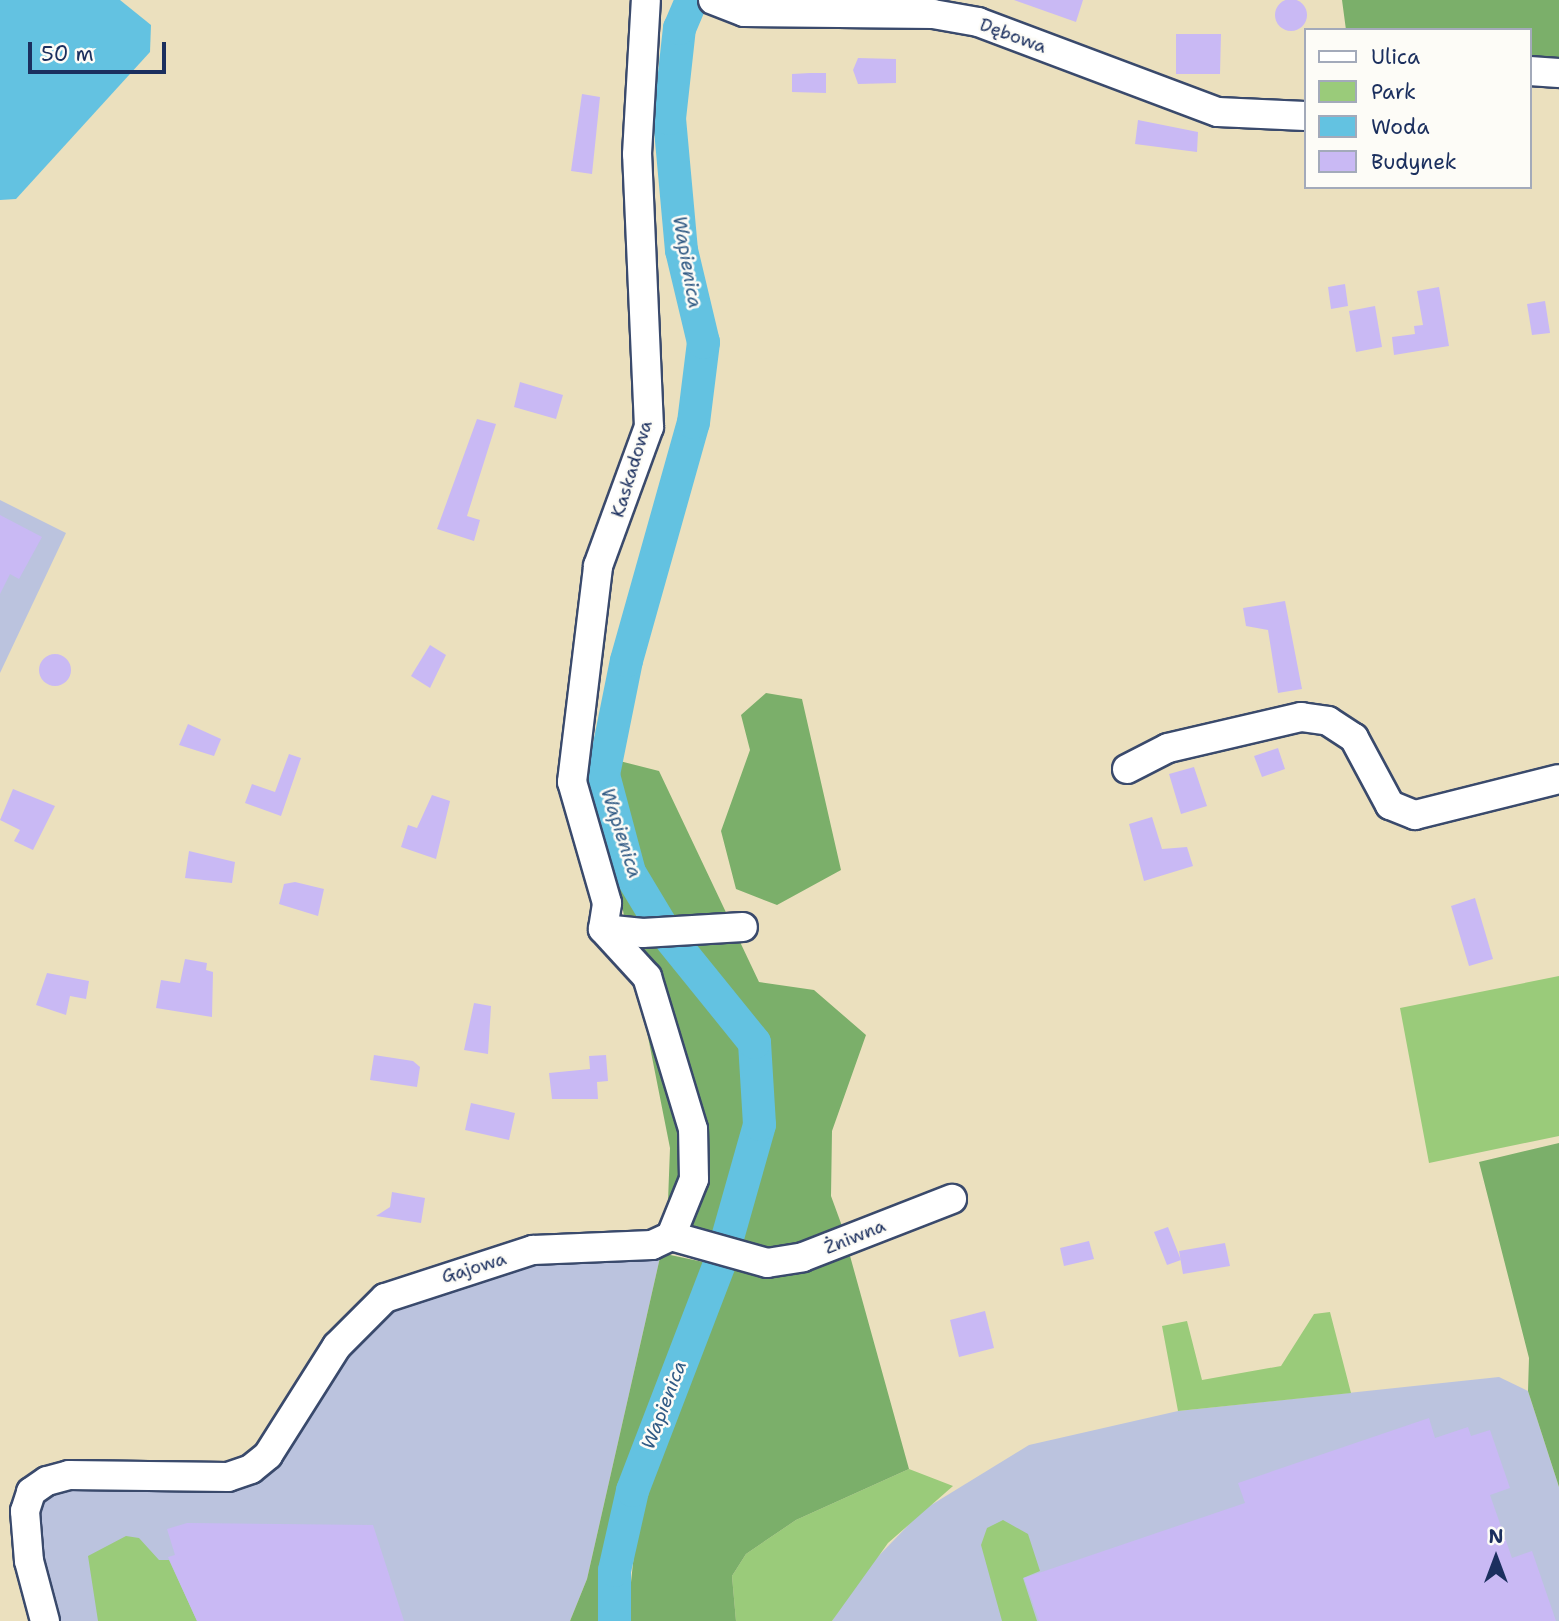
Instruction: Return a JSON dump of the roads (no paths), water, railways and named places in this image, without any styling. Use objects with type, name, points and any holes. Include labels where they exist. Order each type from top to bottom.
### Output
[{"type":"street","name":"Kaskadowa","points":[[603,929],[607,903],[572,782],[573,758],[598,565],[649,427],[638,154],[646,0]]},
{"type":"street","name":"Dębowa","points":[[731,4],[933,14],[978,22],[1218,112],[1304,116]]},
{"type":"street","points":[[1531,71],[1559,73]]},
{"type":"street","points":[[1127,769],[1168,748],[1301,717],[1328,721],[1354,738],[1390,805],[1415,815],[1559,779]]},
{"type":"street","points":[[603,929],[743,927]]},
{"type":"street","points":[[603,929],[647,977],[693,1129],[694,1179],[671,1236]]},
{"type":"street","name":"Żniwna","points":[[671,1236],[755,1261],[803,1257],[952,1199]]},
{"type":"street","name":"Gajowa","points":[[45,1621],[26,1534],[32,1492],[69,1475],[228,1477],[251,1469],[268,1455],[337,1346],[385,1298],[533,1250],[652,1245],[671,1236]]},
{"type":"water","points":[[0,0],[120,0],[151,25],[150,52],[16,199],[0,200]]},
{"type":"waterway","name":"Wapienica","points":[[614,1621],[614,1570],[632,1490],[722,1255],[759,1124],[754,1042],[665,932],[629,872],[603,774],[626,660],[693,422],[703,342],[681,250],[669,118],[679,28],[691,0]]}]
